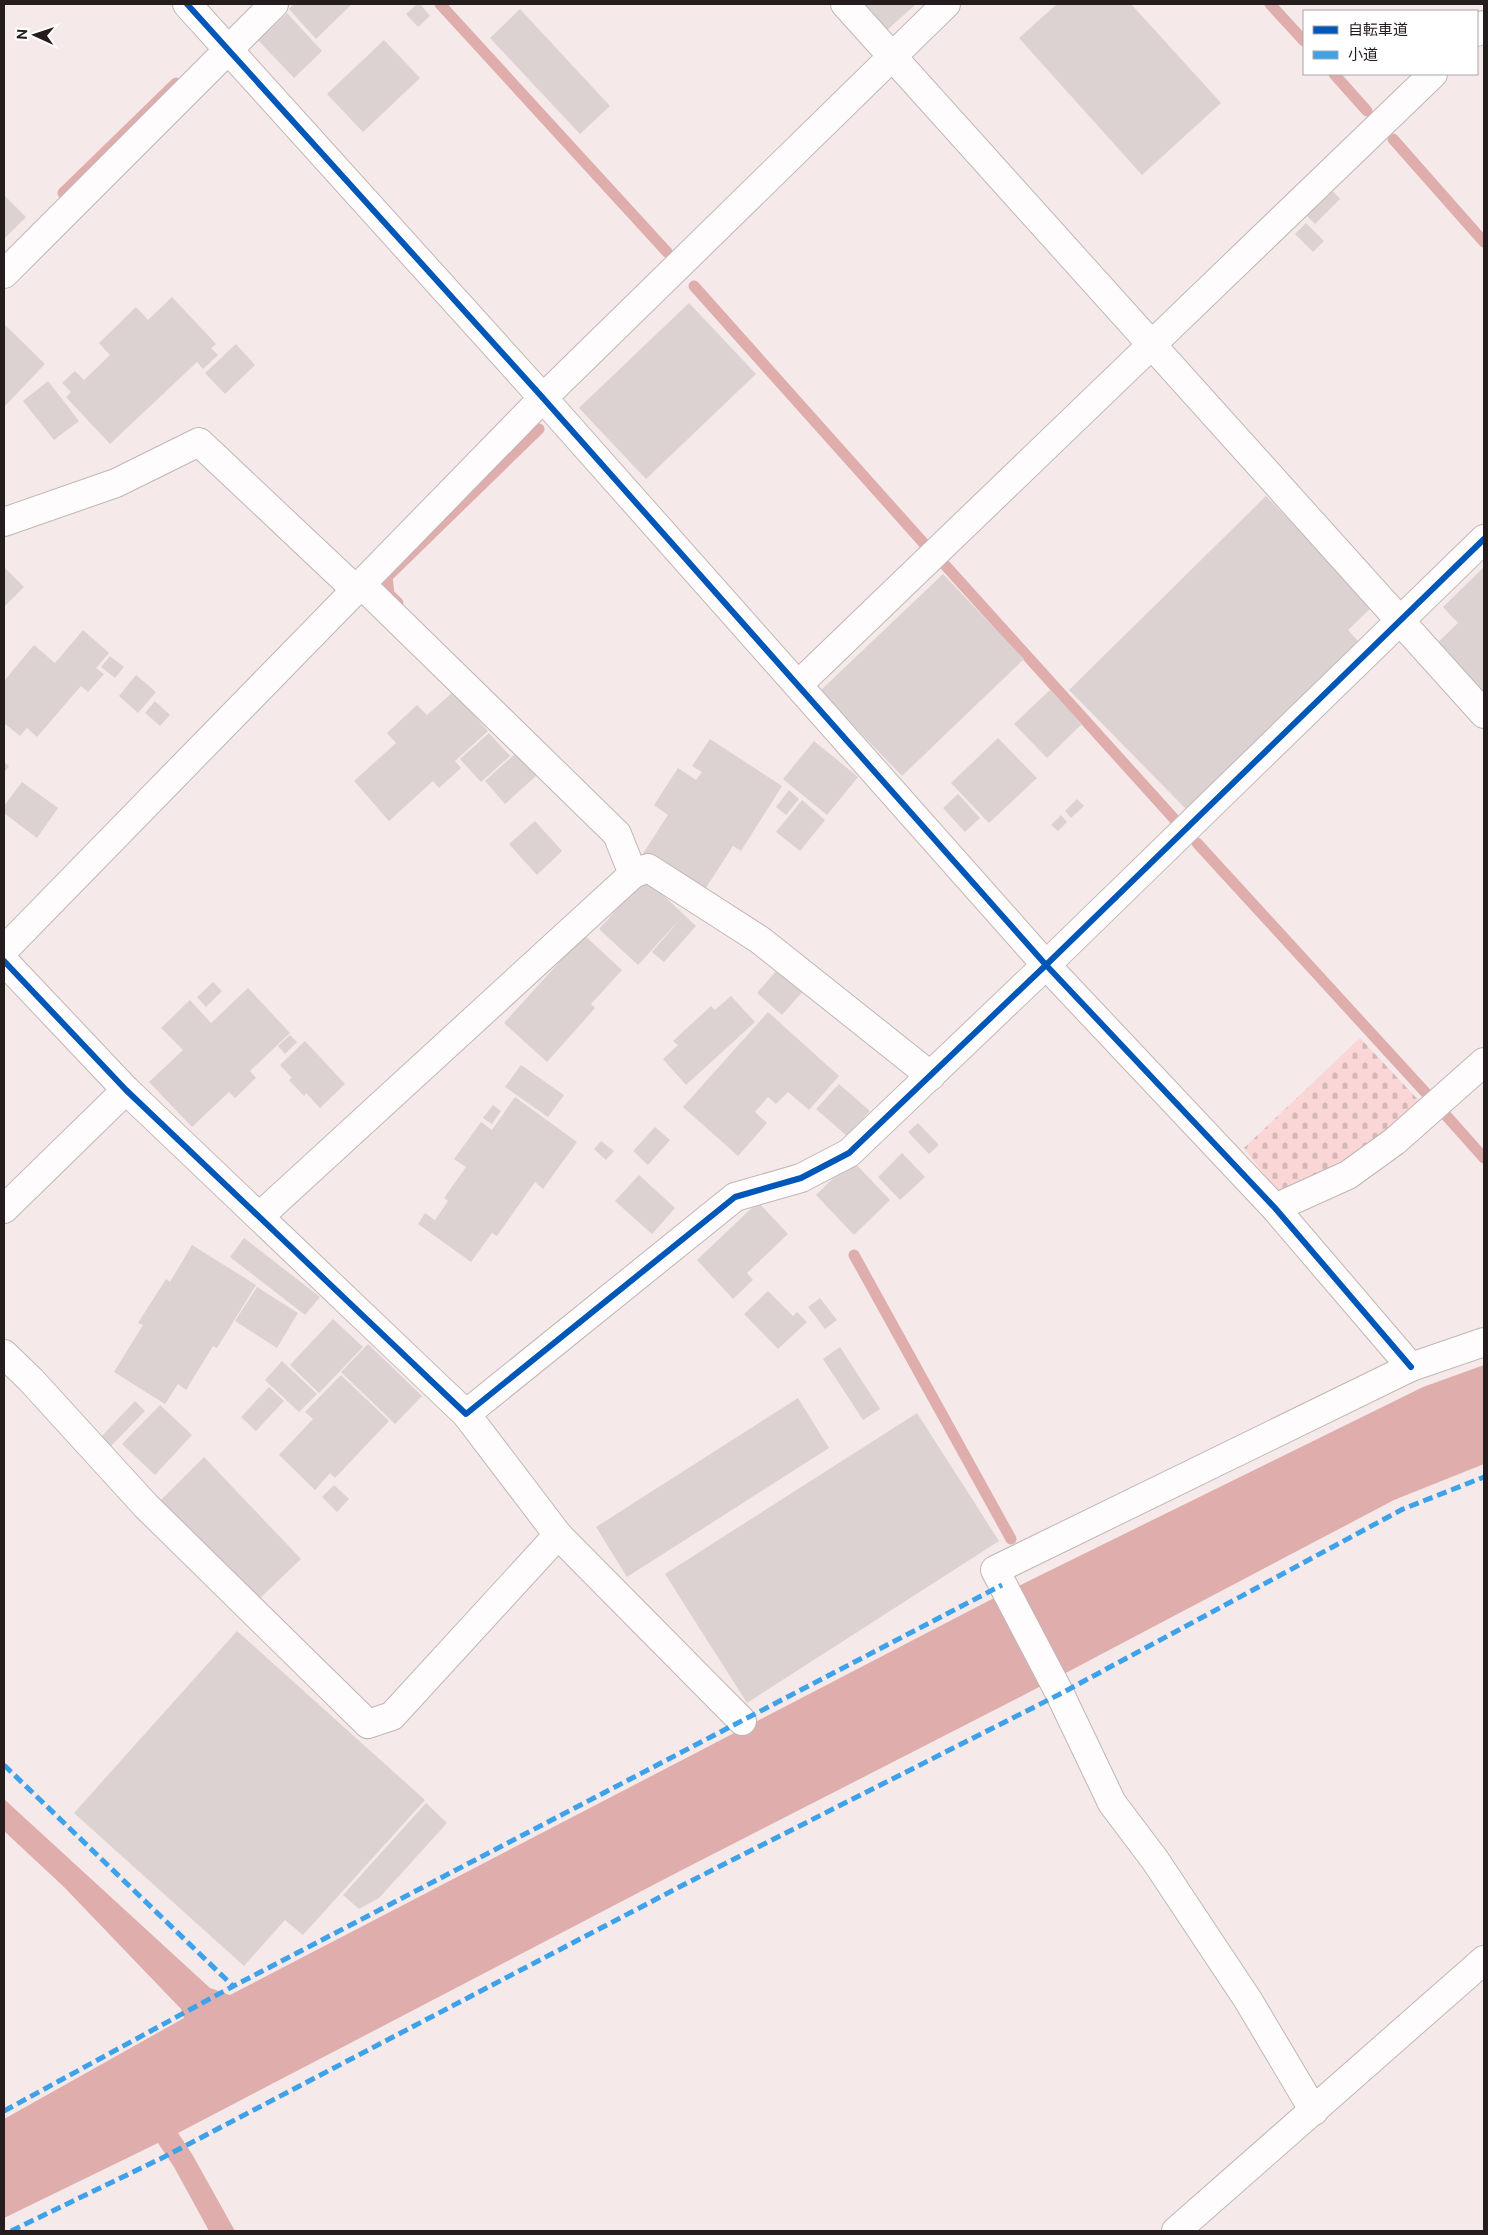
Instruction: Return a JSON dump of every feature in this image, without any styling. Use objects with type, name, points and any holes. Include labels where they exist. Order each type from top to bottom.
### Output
[{"type":"street","points":[[187,4],[543,398],[1046,964],[1275,1208],[1411,1367]]},
{"type":"street","points":[[4,274],[274,4]]},
{"type":"street","points":[[845,4],[1484,714]]},
{"type":"street","points":[[4,950],[543,398],[946,4]]},
{"type":"street","points":[[798,685],[1432,75]]},
{"type":"street","points":[[4,522],[116,483],[199,442],[358,587],[617,834],[633,874]]},
{"type":"street","points":[[466,1414],[736,1197],[801,1178],[849,1153],[1484,539]]},
{"type":"street","points":[[260,1216],[633,874],[648,868],[760,940],[930,1076]]},
{"type":"street","points":[[4,961],[126,1090],[466,1414],[558,1535],[742,1721]]},
{"type":"street","points":[[1275,1208],[1348,1175],[1395,1141],[1484,1062]]},
{"type":"street","points":[[4,1209],[126,1090]]},
{"type":"street","points":[[1314,2111],[1242,1992],[1155,1860],[1112,1803],[1060,1694],[995,1570],[1411,1367],[1484,1342]]},
{"type":"street","points":[[4,1354],[146,1506],[368,1724],[392,1716],[558,1535]]},
{"type":"street","points":[[1176,2231],[1484,1960]]},
{"type":"green space","points":[[1360,1038],[1423,1105],[1338,1166],[1278,1193],[1244,1148]]},
{"type":"shaded area","points":[[1484,1365],[1484,1464],[1394,1500],[1022,1696],[680,1871],[178,2133],[192,2154],[235,2231],[209,2231],[174,2167],[158,2143],[4,2218],[4,2119],[184,2018],[181,2009],[64,1887],[4,1831],[4,1799],[210,1988],[230,1995],[994,1598],[1423,1387]]},
{"type":"building","points":[[294,4],[352,4],[316,39],[289,9]]},
{"type":"building","points":[[417,4],[420,4],[430,16],[418,27],[406,14]]},
{"type":"building","points":[[863,4],[916,4],[887,30]]},
{"type":"building","points":[[1057,4],[1131,4],[1221,103],[1142,175],[1019,38]]},
{"type":"building","points":[[520,9],[610,106],[580,134],[490,38]]},
{"type":"building","points":[[287,13],[322,51],[294,78],[258,40]]},
{"type":"building","points":[[384,40],[420,78],[363,132],[327,94]]},
{"type":"building","points":[[1331,189],[1340,199],[1315,224],[1306,215]]},
{"type":"building","points":[[4,195],[26,217],[4,239]]},
{"type":"building","points":[[1306,223],[1324,241],[1313,252],[1295,234]]},
{"type":"building","points":[[172,297],[216,344],[211,348],[218,355],[203,369],[197,362],[110,444],[66,397],[71,392],[62,383],[75,371],[84,380],[110,355],[99,343],[136,307],[148,320]]},
{"type":"building","points":[[689,303],[756,374],[646,479],[579,408]]},
{"type":"building","points":[[4,324],[45,364],[4,407]]},
{"type":"building","points":[[236,344],[255,365],[225,394],[205,373]]},
{"type":"building","points":[[48,381],[79,421],[54,440],[23,401]]},
{"type":"building","points":[[1266,496],[1373,606],[1348,630],[1359,642],[1187,810],[1069,690]]},
{"type":"building","points":[[4,567],[24,587],[4,607]]},
{"type":"building","points":[[1484,567],[1484,704],[1432,648],[1458,623],[1443,607]]},
{"type":"building","points":[[943,574],[1024,659],[902,776],[820,691]]},
{"type":"building","points":[[83,630],[109,653],[96,668],[104,674],[88,692],[81,686],[37,737],[27,728],[20,736],[4,723],[4,681],[34,645],[55,663]]},
{"type":"building","points":[[110,656],[124,667],[115,678],[101,667]]},
{"type":"building","points":[[136,675],[156,692],[138,713],[119,696]]},
{"type":"building","points":[[1050,690],[1082,724],[1047,758],[1014,724]]},
{"type":"building","points":[[453,692],[488,731],[455,761],[461,768],[439,788],[433,781],[389,821],[354,781],[396,743],[387,733],[417,705],[427,715]]},
{"type":"building","points":[[155,701],[170,715],[160,726],[145,713]]},
{"type":"building","points":[[489,733],[510,756],[481,782],[460,759]]},
{"type":"building","points":[[998,738],[1037,778],[989,823],[951,783]]},
{"type":"building","points":[[710,739],[782,786],[741,851],[733,846],[702,894],[642,855],[668,815],[654,805],[678,768],[696,780],[702,772],[692,766]]},
{"type":"building","points":[[814,741],[858,777],[827,815],[783,779]]},
{"type":"building","points":[[517,752],[537,775],[505,804],[485,781]]},
{"type":"building","points":[[4,762],[9,766],[4,773]]},
{"type":"building","points":[[22,782],[58,808],[37,838],[4,813],[4,806]]},
{"type":"building","points":[[789,790],[799,799],[786,815],[776,807]]},
{"type":"building","points":[[958,794],[980,818],[965,832],[943,808]]},
{"type":"building","points":[[1077,799],[1084,806],[1071,818],[1065,811]]},
{"type":"building","points":[[802,800],[825,820],[800,851],[776,832]]},
{"type":"building","points":[[1061,815],[1067,822],[1058,831],[1051,825]]},
{"type":"building","points":[[535,821],[562,851],[537,875],[509,844]]},
{"type":"building","points":[[645,878],[696,926],[664,962],[652,952],[683,916],[638,965],[599,929]]},
{"type":"building","points":[[584,935],[622,970],[591,1004],[595,1008],[547,1062],[504,1023]]},
{"type":"building","points":[[780,966],[805,989],[782,1015],[757,993]]},
{"type":"building","points":[[213,982],[222,991],[206,1007],[197,997]]},
{"type":"building","points":[[248,988],[290,1033],[250,1071],[256,1078],[235,1098],[229,1092],[192,1127],[149,1082],[183,1050],[161,1028],[190,1000],[211,1023]]},
{"type":"building","points":[[731,996],[755,1022],[686,1085],[663,1059],[678,1045],[673,1041],[711,1006],[715,1010]]},
{"type":"building","points":[[768,1012],[839,1076],[809,1110],[788,1092],[776,1104],[768,1097],[755,1112],[767,1123],[738,1156],[683,1107]]},
{"type":"building","points":[[290,1035],[297,1042],[285,1054],[278,1046]]},
{"type":"building","points":[[305,1041],[345,1084],[320,1108],[306,1093],[304,1096],[289,1080],[292,1078],[280,1065]]},
{"type":"building","points":[[521,1065],[564,1095],[548,1117],[505,1087]]},
{"type":"building","points":[[839,1084],[870,1111],[847,1136],[816,1109]]},
{"type":"building","points":[[515,1097],[577,1142],[543,1189],[535,1182],[497,1236],[492,1233],[471,1262],[418,1224],[425,1213],[435,1220],[448,1201],[444,1198],[466,1167],[454,1159],[481,1122],[492,1130]]},
{"type":"building","points":[[493,1105],[501,1111],[492,1124],[483,1118]]},
{"type":"building","points":[[918,1123],[939,1145],[929,1154],[908,1132]]},
{"type":"building","points":[[655,1127],[670,1140],[648,1165],[633,1151]]},
{"type":"building","points":[[601,1141],[614,1151],[606,1160],[594,1149]]},
{"type":"building","points":[[902,1153],[925,1177],[900,1200],[878,1177]]},
{"type":"building","points":[[852,1160],[890,1200],[854,1235],[816,1195]]},
{"type":"building","points":[[639,1175],[675,1208],[652,1234],[615,1201]]},
{"type":"building","points":[[758,1202],[788,1234],[747,1273],[753,1280],[733,1299],[697,1260]]},
{"type":"building","points":[[244,1238],[320,1297],[305,1315],[230,1257]]},
{"type":"building","points":[[192,1245],[256,1285],[217,1348],[213,1346],[186,1390],[178,1384],[165,1404],[114,1372],[143,1325],[138,1323],[166,1279],[170,1282]]},
{"type":"building","points":[[257,1287],[298,1313],[277,1348],[235,1321]]},
{"type":"building","points":[[768,1291],[793,1316],[797,1312],[807,1322],[778,1349],[744,1314]]},
{"type":"building","points":[[820,1298],[837,1320],[825,1329],[808,1307]]},
{"type":"building","points":[[333,1319],[363,1347],[319,1393],[290,1365]]},
{"type":"building","points":[[368,1344],[422,1396],[395,1424],[341,1372]]},
{"type":"building","points":[[840,1347],[880,1409],[863,1420],[823,1359]]},
{"type":"building","points":[[282,1361],[317,1394],[299,1412],[265,1380]]},
{"type":"building","points":[[341,1375],[389,1421],[335,1478],[330,1473],[315,1490],[279,1455],[313,1419],[305,1412]]},
{"type":"building","points":[[269,1387],[284,1401],[256,1431],[241,1417]]},
{"type":"building","points":[[798,1398],[829,1448],[627,1577],[596,1527]]},
{"type":"building","points":[[135,1401],[145,1411],[111,1446],[101,1437]]},
{"type":"building","points":[[160,1405],[192,1435],[155,1475],[122,1444]]},
{"type":"building","points":[[917,1413],[999,1541],[747,1703],[665,1574]]},
{"type":"building","points":[[204,1457],[301,1559],[257,1601],[161,1500]]},
{"type":"building","points":[[334,1485],[349,1499],[337,1512],[322,1497]]},
{"type":"building","points":[[237,1631],[425,1800],[303,1935],[285,1920],[244,1966],[74,1813]]},
{"type":"building","points":[[426,1803],[447,1823],[379,1898],[359,1909],[343,1895]]},
{"type":"waterway","points":[[440,4],[667,252]]},
{"type":"waterway","points":[[1270,4],[1303,40]]},
{"type":"waterway","points":[[1335,75],[1367,111]]},
{"type":"waterway","points":[[63,193],[176,83]]},
{"type":"waterway","points":[[1393,139],[1484,242]]},
{"type":"waterway","points":[[694,286],[928,548]]},
{"type":"waterway","points":[[398,603],[389,594],[387,577],[539,429]]},
{"type":"waterway","points":[[945,565],[1177,822]]},
{"type":"waterway","points":[[1197,843],[1425,1092]]},
{"type":"waterway","points":[[1443,1112],[1484,1158]]},
{"type":"waterway","points":[[854,1255],[1011,1539]]},
{"type":"marked path","points":[[11,2231],[164,2157],[685,1884],[1060,1694],[1403,1509],[1484,1477]]},
{"type":"marked path","points":[[4,2111],[226,1990],[1002,1585]]},
{"type":"marked path","points":[[4,1765],[233,1986]]},
{"type":"cycle path","points":[[187,4],[543,398],[1046,965],[1275,1208],[1411,1367]]},
{"type":"cycle path","points":[[4,961],[126,1090],[466,1414],[735,1197],[801,1178],[849,1153],[1046,965],[1484,539]]}]
